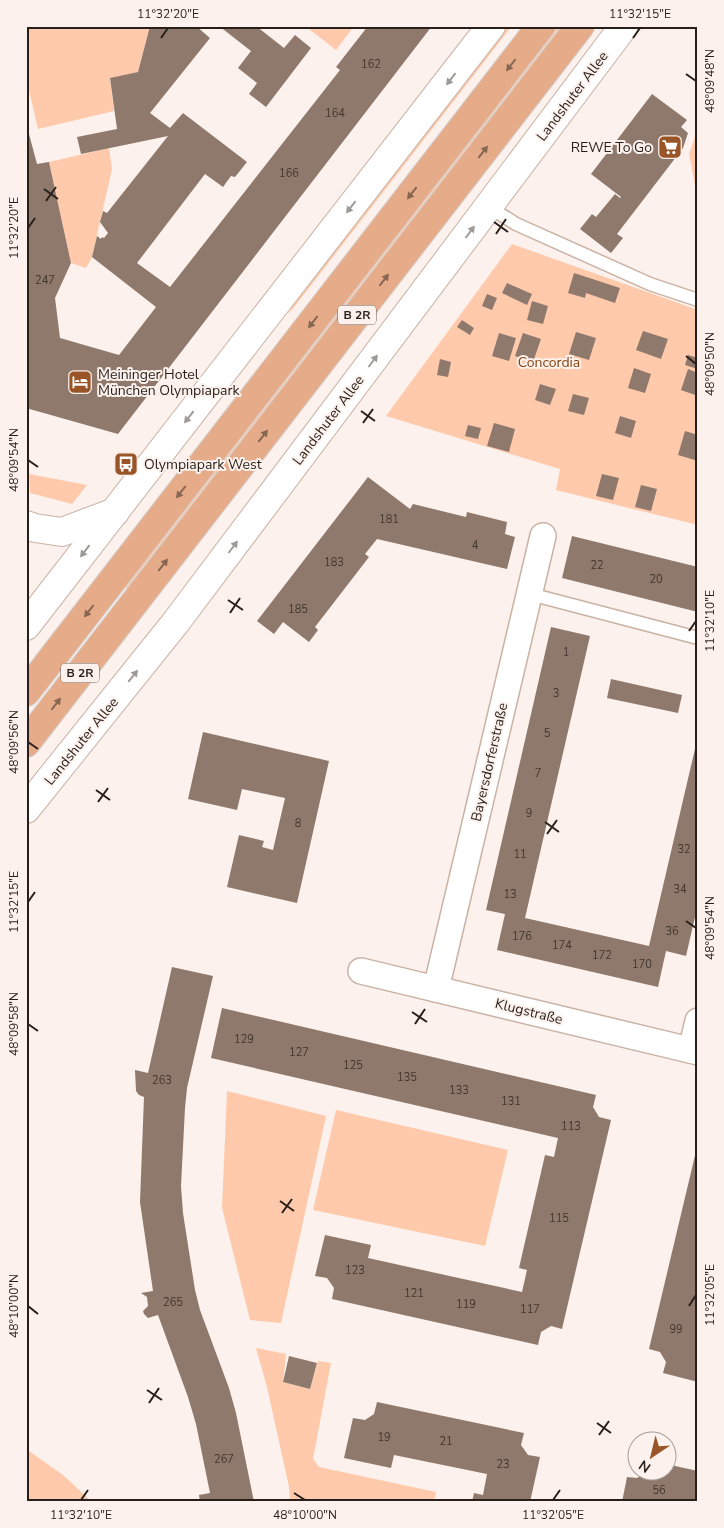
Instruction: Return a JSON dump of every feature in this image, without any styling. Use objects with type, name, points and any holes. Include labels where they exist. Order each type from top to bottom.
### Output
[{"type":"highway","name":"B 2R","points":[[26,692],[541,26]]},
{"type":"highway","name":"B 2R","points":[[26,743],[580,26]]},
{"type":"main road","points":[[26,626],[492,26]]},
{"type":"main road","name":"Landshuter Allee","points":[[26,809],[176,622],[624,26]]},
{"type":"main road","points":[[26,525],[62,532],[115,512]]},
{"type":"street","name":"Bayersdorferstraße","points":[[436,989],[543,536]]},
{"type":"street","name":"Klugstraße","points":[[361,970],[694,1051]]},
{"type":"street","points":[[694,1051],[698,1021]]},
{"type":"lane","points":[[489,207],[516,224],[650,284],[698,300]]},
{"type":"lane","points":[[530,594],[698,638]]},
{"type":"green space","points":[[26,26],[150,26],[138,72],[110,79],[114,111],[38,129],[26,78]]},
{"type":"green space","points":[[305,26],[354,26],[336,50]]},
{"type":"green space","points":[[502,26],[512,26],[288,315],[306,280]]},
{"type":"green space","points":[[555,26],[564,26],[129,590],[124,587]]},
{"type":"green space","points":[[698,128],[698,201],[689,154]]},
{"type":"green space","points":[[109,148],[112,169],[92,257],[86,268],[71,263],[49,162]]},
{"type":"green space","name":"Concordia","points":[[512,244],[698,310],[698,525],[556,490],[560,469],[386,416]]},
{"type":"green space","points":[[29,474],[87,485],[72,504],[30,493]]},
{"type":"green space","points":[[227,1091],[326,1116],[281,1323],[250,1320],[222,1208]]},
{"type":"green space","points":[[336,1110],[508,1150],[485,1246],[313,1210]]},
{"type":"green space","points":[[256,1348],[286,1354],[283,1382],[310,1389],[318,1361],[331,1363],[313,1459],[319,1467],[436,1492],[434,1502],[290,1502],[289,1487],[267,1387]]},
{"type":"green space","points":[[26,1449],[63,1475],[92,1502],[26,1502]]},
{"type":"building","points":[[150,26],[196,26],[210,38],[150,113],[170,128],[183,113],[247,162],[235,177],[231,176],[223,187],[205,174],[137,263],[170,287],[340,70],[336,67],[368,26],[432,26],[118,434],[26,408],[26,123],[37,164],[49,162],[71,263],[55,298],[60,338],[119,355],[156,307],[92,257],[97,236],[101,239],[108,233],[100,222],[103,211],[107,213],[168,136],[81,154],[77,137],[117,129],[110,78],[138,72]]},
{"type":"building","points":[[219,26],[256,26],[284,48],[295,35],[311,48],[266,107],[249,94],[257,83],[238,68],[251,51]]},
{"type":"building","points":[[652,94],[687,120],[681,127],[688,133],[683,148],[617,234],[623,238],[611,253],[580,229],[592,214],[596,217],[615,194],[621,197],[591,174]]},
{"type":"building","points":[[574,273],[620,288],[615,303],[586,293],[585,298],[568,293]]},
{"type":"building","points":[[507,283],[532,294],[527,305],[502,293]]},
{"type":"building","points":[[487,294],[497,298],[492,310],[482,306]]},
{"type":"building","points":[[532,301],[548,306],[543,324],[527,320]]},
{"type":"building","points":[[462,320],[474,328],[470,335],[457,327]]},
{"type":"building","points":[[643,331],[668,339],[661,359],[636,350]]},
{"type":"building","points":[[576,332],[596,338],[589,360],[569,354]]},
{"type":"building","points":[[499,333],[516,338],[509,361],[492,356]]},
{"type":"building","points":[[523,333],[541,339],[533,362],[515,356]]},
{"type":"building","points":[[688,355],[698,358],[698,369],[685,365]]},
{"type":"building","points":[[440,359],[451,362],[448,377],[437,375]]},
{"type":"building","points":[[634,368],[651,374],[645,393],[628,388]]},
{"type":"building","points":[[688,369],[698,373],[698,396],[681,390]]},
{"type":"building","points":[[540,384],[556,389],[550,405],[535,400]]},
{"type":"building","points":[[573,394],[589,398],[584,415],[568,411]]},
{"type":"building","points":[[620,416],[636,421],[631,438],[615,433]]},
{"type":"building","points":[[494,423],[515,429],[509,452],[487,446]]},
{"type":"building","points":[[468,425],[481,428],[478,439],[465,436]]},
{"type":"building","points":[[685,431],[698,435],[698,461],[678,455]]},
{"type":"building","points":[[602,474],[619,478],[613,500],[596,496]]},
{"type":"building","points":[[368,477],[410,509],[413,504],[466,517],[467,512],[507,522],[505,534],[515,537],[507,569],[377,539],[365,554],[369,557],[315,627],[318,630],[309,642],[283,622],[274,634],[257,621]]},
{"type":"building","points":[[641,485],[657,489],[651,511],[635,507]]},
{"type":"building","points":[[572,536],[698,567],[698,612],[562,578]]},
{"type":"building","points":[[551,627],[590,636],[525,918],[649,946],[698,736],[698,904],[686,956],[666,951],[658,987],[497,950],[505,914],[486,910]]},
{"type":"building","points":[[611,679],[682,695],[678,713],[607,698]]},
{"type":"building","points":[[203,732],[329,761],[297,903],[227,887],[239,835],[264,841],[262,847],[273,850],[285,798],[242,789],[237,810],[188,799]]},
{"type":"building","points":[[172,967],[213,976],[187,1088],[181,1186],[183,1213],[195,1290],[200,1310],[229,1388],[236,1413],[254,1502],[200,1502],[199,1495],[210,1493],[196,1424],[188,1397],[158,1315],[148,1318],[143,1311],[148,1306],[147,1297],[141,1293],[153,1291],[140,1202],[144,1097],[136,1091],[135,1070],[148,1073]]},
{"type":"building","points":[[222,1008],[596,1095],[593,1107],[599,1117],[611,1120],[562,1329],[551,1326],[541,1332],[538,1345],[332,1299],[334,1288],[327,1278],[315,1276],[325,1235],[371,1245],[368,1258],[522,1292],[527,1270],[519,1268],[545,1155],[554,1157],[558,1138],[211,1058]]},
{"type":"building","points":[[697,1147],[698,1382],[663,1373],[666,1362],[660,1352],[649,1349]]},
{"type":"building","points":[[289,1356],[317,1363],[310,1389],[283,1382]]},
{"type":"building","points":[[377,1402],[524,1433],[521,1445],[528,1455],[540,1457],[530,1502],[472,1502],[474,1493],[483,1495],[487,1474],[394,1455],[391,1468],[344,1458],[353,1418],[365,1420],[374,1414]]},
{"type":"building","points":[[676,1466],[698,1471],[698,1502],[622,1502],[626,1480],[676,1480]]},
{"type":"place","name":"REWE To Go","points":[[670,147]]},
{"type":"place","name":"Meininger Hotel München Olympiapark","points":[[80,382]]},
{"type":"place","name":"Olympiapark West","points":[[126,464]]}]
